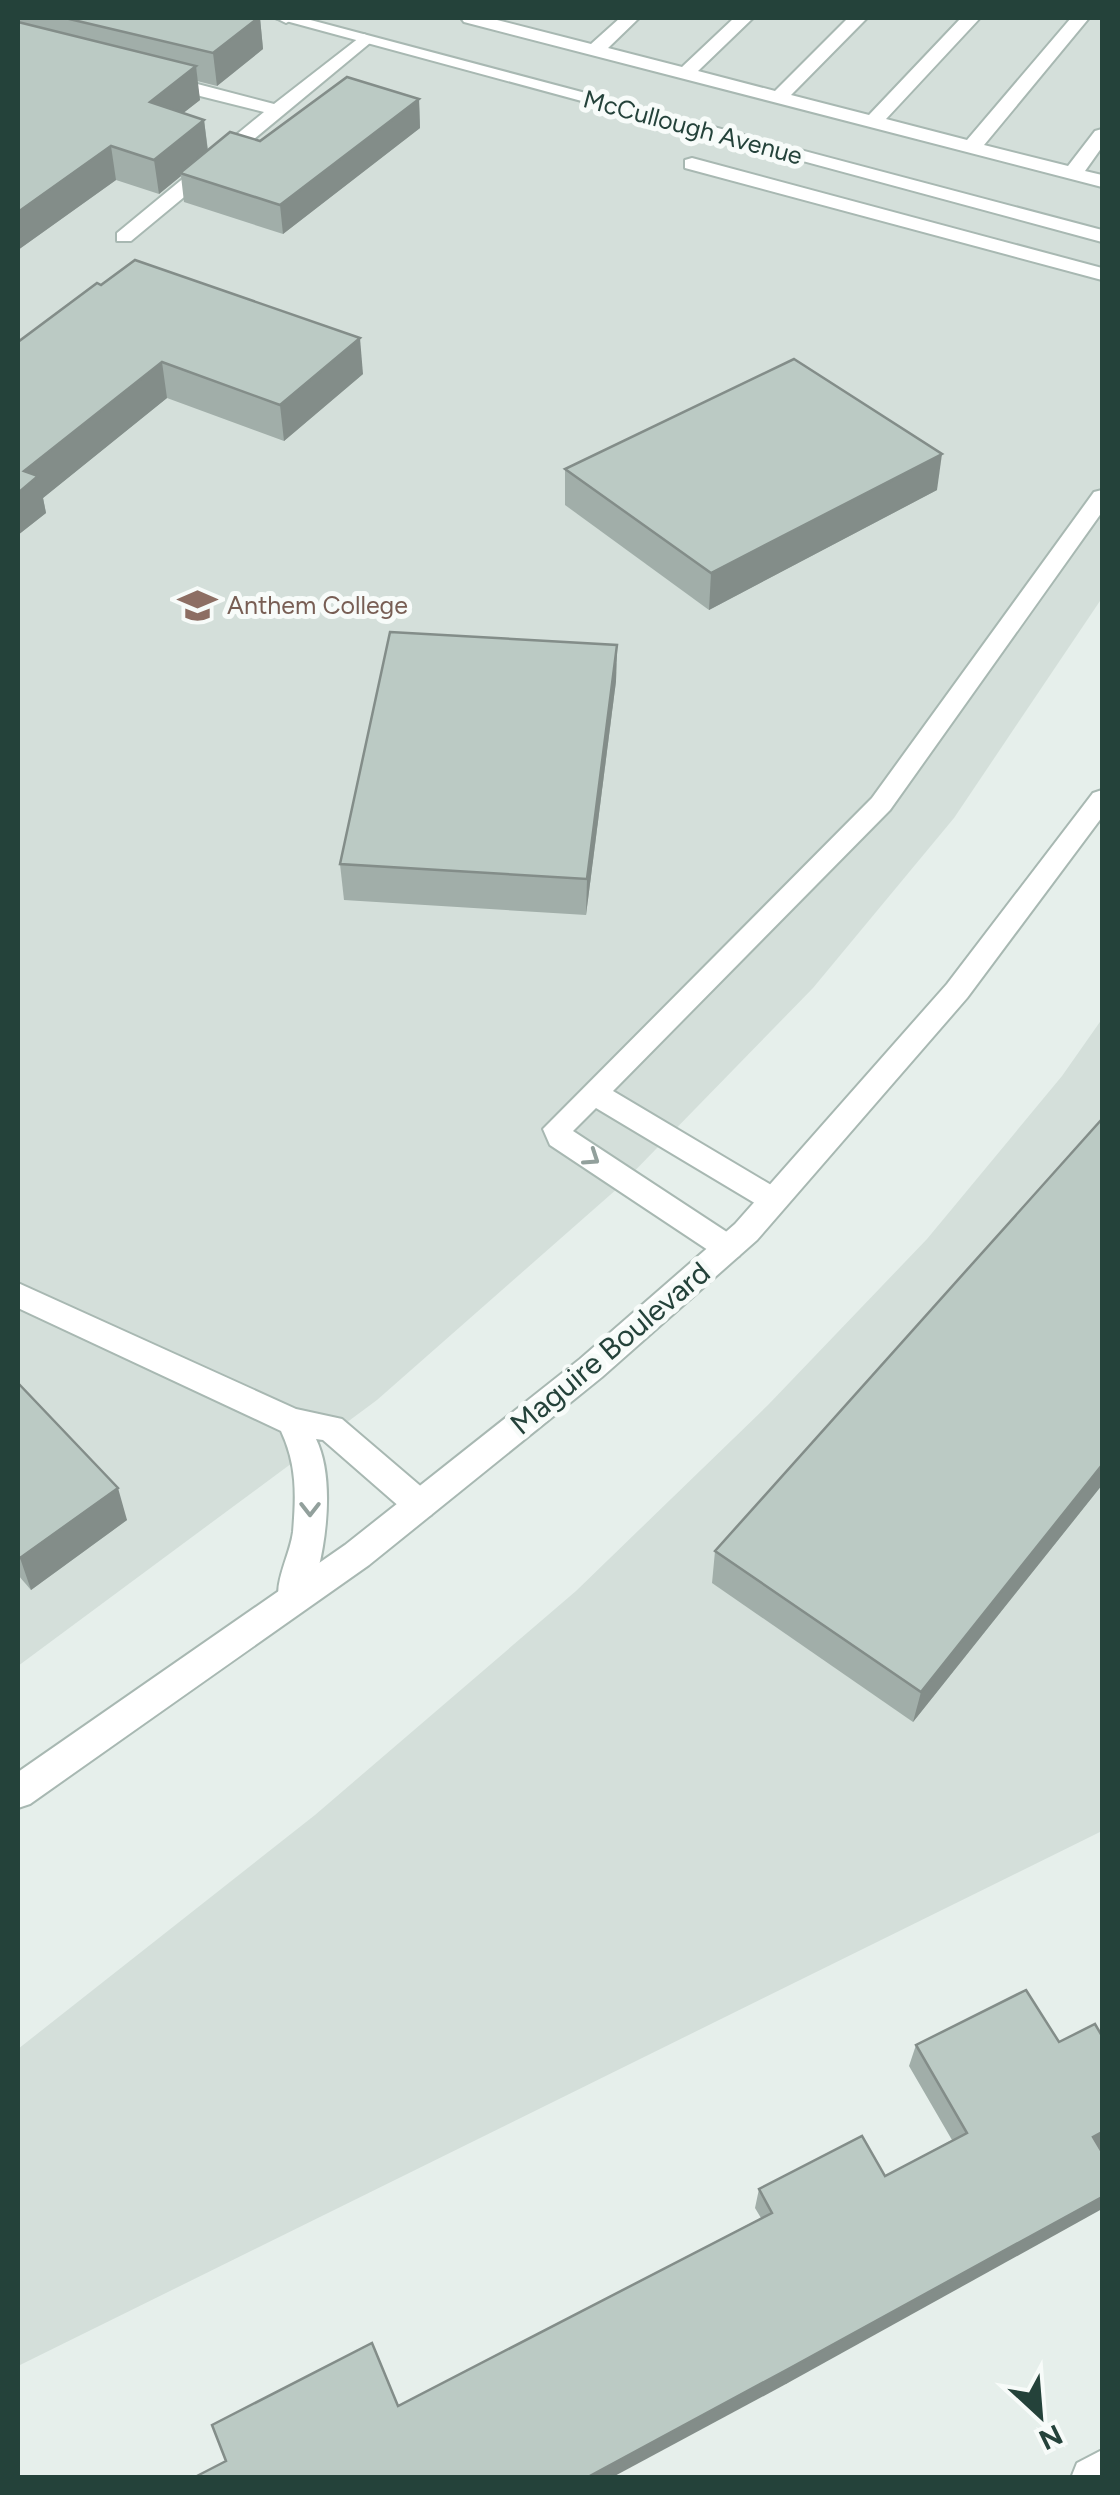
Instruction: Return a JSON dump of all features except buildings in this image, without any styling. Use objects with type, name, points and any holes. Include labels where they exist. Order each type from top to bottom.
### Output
[{"type":"street","name":"McCullough Avenue","points":[[285,18],[1102,236]]},
{"type":"street","points":[[470,18],[511,22],[596,50],[1102,181]]},
{"type":"street","points":[[596,50],[630,18]]},
{"type":"street","points":[[686,72],[744,18]]},
{"type":"street","points":[[779,97],[858,18]]},
{"type":"street","points":[[874,121],[971,18]]},
{"type":"street","points":[[973,146],[1080,18]]},
{"type":"street","points":[[124,237],[364,39]]},
{"type":"street","points":[[143,76],[277,110]]},
{"type":"street","points":[[1073,173],[1102,135]]},
{"type":"street","points":[[692,164],[1102,274]]},
{"type":"street","points":[[728,1248],[560,1137],[557,1129],[881,804],[1102,497]]},
{"type":"street","name":"Maguire Boulevard","points":[[18,1792],[357,1555],[591,1368],[728,1248],[957,991],[1102,799]]},
{"type":"street","points":[[594,1094],[773,1200]]},
{"type":"street","points":[[18,1295],[292,1422],[331,1428],[420,1505]]},
{"type":"street","points":[[292,1422],[310,1459],[310,1534],[293,1598]]},
{"type":"street","points":[[1092,2478],[1102,2471]]},
{"type":"shaded area","points":[[18,18],[1102,18],[1102,598],[954,818],[813,988],[618,1188],[377,1400],[18,1666]]},
{"type":"shaded area","points":[[1102,1019],[1102,1831],[18,2366],[18,2049],[315,1815],[576,1591],[768,1405],[927,1239],[1062,1076]]},
{"type":"place","name":"Anthem College","points":[[197,605]]}]
